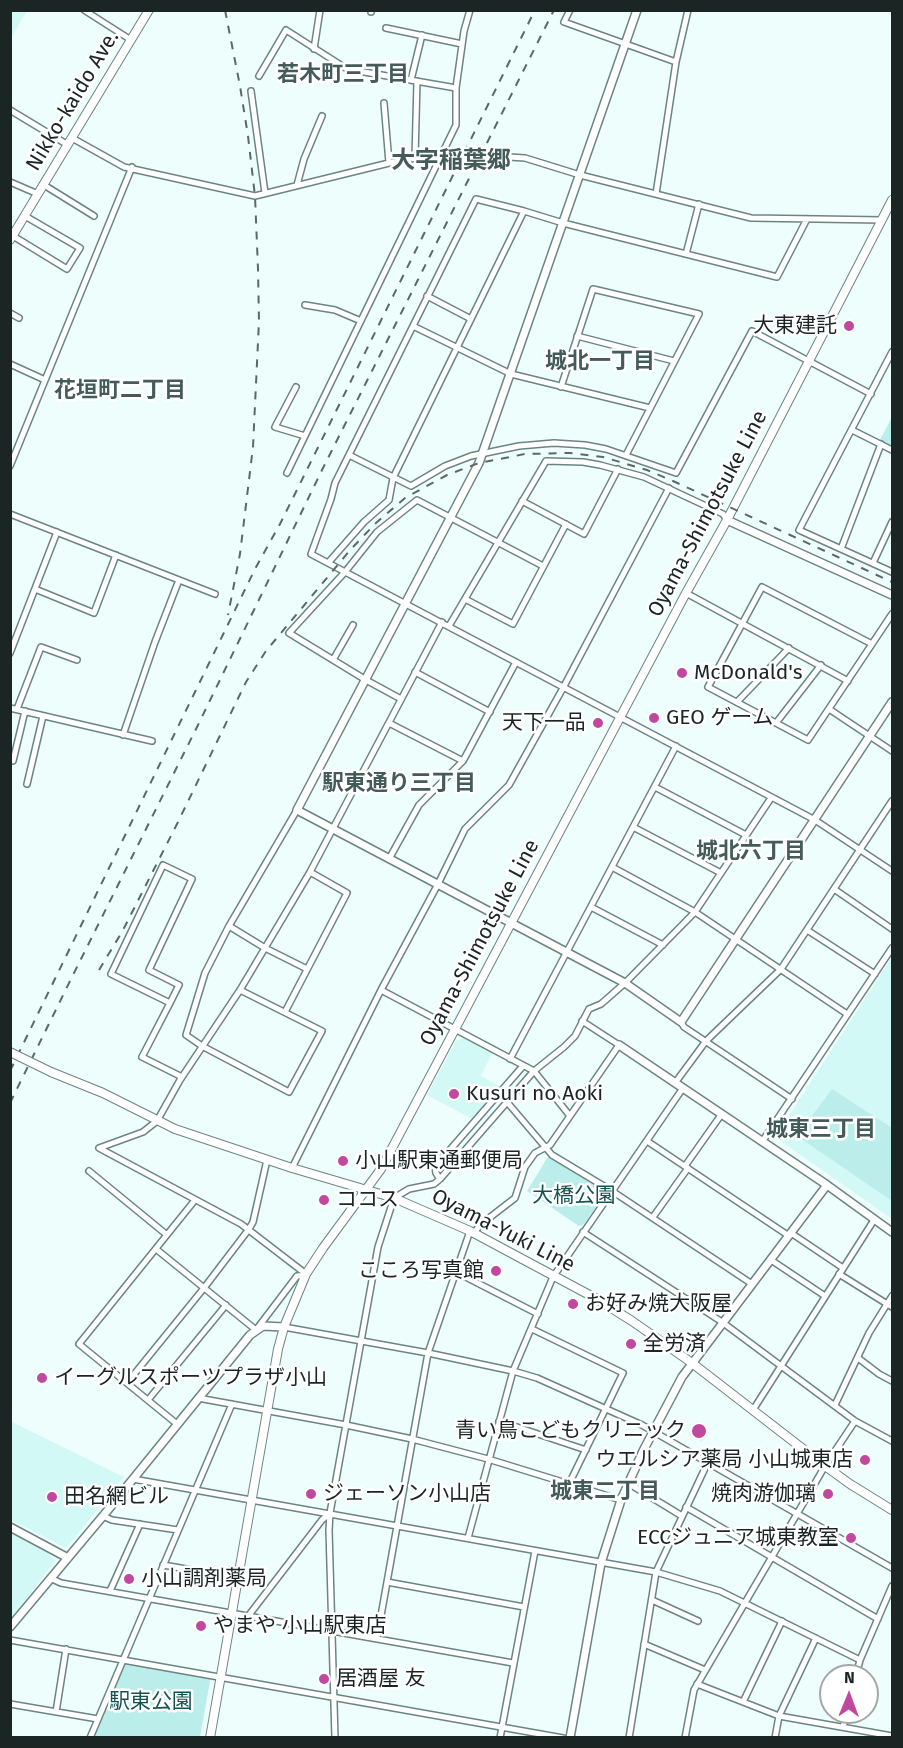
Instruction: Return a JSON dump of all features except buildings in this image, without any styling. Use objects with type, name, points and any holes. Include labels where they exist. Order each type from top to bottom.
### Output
[{"type":"main road","name":"Nikko-kaido Ave.","points":[[12,238],[149,10]]},
{"type":"main road","name":"Oyama-Shimotsuke Line","points":[[210,1737],[278,1349],[284,1327],[306,1275],[381,1169],[686,592],[727,520],[892,200]]},
{"type":"main road","name":"Oyama-Yuki Line","points":[[10,1052],[195,1137],[394,1198],[472,1232],[597,1299],[632,1321],[692,1363],[849,1484],[892,1510]]},
{"type":"street","points":[[84,10],[131,40]]},
{"type":"street","points":[[314,49],[320,10]]},
{"type":"street","points":[[287,473],[456,125],[456,88],[462,44],[470,10]]},
{"type":"street","points":[[570,10],[564,22],[676,62]]},
{"type":"street","points":[[240,990],[322,1031],[289,1092],[202,1046],[186,1035],[205,973],[229,926],[297,810],[483,453],[637,10]]},
{"type":"street","points":[[656,194],[676,62],[688,10]]},
{"type":"street","points":[[386,28],[462,44]]},
{"type":"street","points":[[259,76],[286,30],[347,69],[456,88]]},
{"type":"street","points":[[415,158],[414,81],[422,35]]},
{"type":"street","points":[[251,91],[265,193]]},
{"type":"street","points":[[384,103],[389,163]]},
{"type":"street","points":[[10,110],[124,167],[255,196],[389,163],[442,153],[525,158],[580,175],[751,218],[882,219]]},
{"type":"street","points":[[297,185],[304,159],[322,116]]},
{"type":"street","points":[[10,466],[132,167]]},
{"type":"street","points":[[10,182],[38,194]]},
{"type":"street","points":[[44,185],[93,216]]},
{"type":"street","points":[[807,219],[777,277],[563,224],[476,199],[335,483],[332,499],[311,554],[815,820],[892,872]]},
{"type":"street","points":[[686,254],[699,204]]},
{"type":"street","points":[[328,563],[364,522],[389,500],[393,477],[524,211]]},
{"type":"street","points":[[12,238],[67,269],[80,249],[25,216]]},
{"type":"street","points":[[561,387],[593,289],[699,314],[626,455]]},
{"type":"street","points":[[427,296],[471,319]]},
{"type":"street","points":[[305,305],[335,310],[361,321]]},
{"type":"street","points":[[10,313],[19,318]]},
{"type":"street","points":[[413,326],[511,374],[650,408]]},
{"type":"street","points":[[349,455],[411,486],[446,466],[483,453],[519,446],[554,443],[585,445],[626,455],[676,473],[752,331],[871,394]]},
{"type":"street","points":[[578,336],[674,361]]},
{"type":"street","points":[[892,352],[799,530],[892,572]]},
{"type":"street","points":[[10,364],[45,380]]},
{"type":"street","points":[[296,387],[275,427],[304,436]]},
{"type":"street","points":[[852,430],[892,450]]},
{"type":"street","points":[[842,549],[881,444]]},
{"type":"street","points":[[449,626],[546,461],[583,462],[644,477],[723,514],[727,520],[892,595]]},
{"type":"street","points":[[522,501],[584,534],[618,469]]},
{"type":"street","points":[[292,1168],[465,829],[509,785],[669,488]]},
{"type":"street","points":[[401,699],[289,633],[345,572],[377,532],[417,500],[543,566]]},
{"type":"street","points":[[10,514],[215,594]]},
{"type":"street","points":[[873,563],[892,522]]},
{"type":"street","points":[[465,599],[513,624],[566,524]]},
{"type":"street","points":[[10,653],[57,532]]},
{"type":"street","points":[[35,589],[94,613],[116,555]]},
{"type":"street","points":[[123,735],[179,580]]},
{"type":"street","points":[[872,644],[762,587],[708,687],[808,740],[848,681],[892,614]]},
{"type":"street","points":[[686,592],[848,681]]},
{"type":"street","points":[[306,1275],[249,1229],[99,1148],[143,1132],[157,1121],[182,1077],[240,990],[310,872],[442,622]]},
{"type":"street","points":[[333,660],[353,626]]},
{"type":"street","points":[[77,660],[41,647],[14,709],[152,741]]},
{"type":"street","points":[[736,702],[789,648]]},
{"type":"street","points":[[389,859],[419,805],[463,761],[516,662]]},
{"type":"street","points":[[776,723],[821,665]]},
{"type":"street","points":[[415,672],[490,712]]},
{"type":"street","points":[[681,1022],[892,702]]},
{"type":"street","points":[[829,709],[892,751]]},
{"type":"street","points":[[10,760],[13,761],[25,711]]},
{"type":"street","points":[[27,784],[43,716]]},
{"type":"street","points":[[389,723],[463,761]]},
{"type":"street","points":[[510,1059],[676,746]]},
{"type":"street","points":[[655,787],[746,835]]},
{"type":"street","points":[[335,1737],[330,1513],[378,1247],[394,1198],[409,1189],[434,1184],[440,1179],[534,1071],[575,1036],[589,1009],[601,1004],[625,983],[695,912],[771,798]]},
{"type":"street","points":[[675,1083],[706,1041],[781,969],[860,850],[890,811],[892,801]]},
{"type":"street","points":[[297,810],[625,983],[681,1022],[684,1027],[792,1098]]},
{"type":"street","points":[[633,827],[721,873]]},
{"type":"street","points":[[170,1003],[111,974],[163,865],[192,879],[149,970],[179,985],[170,1003],[142,1057],[182,1077]]},
{"type":"street","points":[[612,867],[695,912],[847,1014]]},
{"type":"street","points":[[285,1012],[347,893],[310,872]]},
{"type":"street","points":[[834,889],[892,929]]},
{"type":"street","points":[[591,907],[663,945]]},
{"type":"street","points":[[229,926],[265,948],[307,969]]},
{"type":"street","points":[[807,930],[875,974]]},
{"type":"street","points":[[762,1142],[892,948]]},
{"type":"street","points":[[381,990],[534,1071],[570,1116]]},
{"type":"street","points":[[582,1021],[827,1185],[892,1232]]},
{"type":"street","points":[[377,1638],[428,1353],[472,1232],[515,1197],[525,1167],[535,1153],[550,1145],[619,1045]]},
{"type":"street","points":[[440,1179],[435,1167],[524,1066]]},
{"type":"street","points":[[468,1538],[513,1371],[553,1277],[682,1088]]},
{"type":"street","points":[[496,1097],[552,1155],[653,1217],[752,1284]]},
{"type":"street","points":[[653,1217],[721,1114]]},
{"type":"street","points":[[647,1141],[790,1234],[890,1305]]},
{"type":"street","points":[[127,1383],[249,1229],[253,1221],[267,1160]]},
{"type":"street","points":[[89,1170],[167,1235]]},
{"type":"street","points":[[570,1737],[601,1563],[628,1483],[682,1377],[827,1185]]},
{"type":"street","points":[[177,1424],[79,1344],[195,1200]]},
{"type":"street","points":[[753,1410],[874,1220]]},
{"type":"street","points":[[583,1232],[722,1322],[855,1421],[892,1441]]},
{"type":"street","points":[[156,1249],[256,1330]]},
{"type":"street","points":[[771,1260],[825,1296]]},
{"type":"street","points":[[456,1272],[538,1314]]},
{"type":"street","points":[[10,1627],[237,1350],[256,1330],[297,1276],[306,1275]]},
{"type":"street","points":[[835,1406],[869,1333],[890,1305],[892,1296]]},
{"type":"street","points":[[148,1400],[226,1305]]},
{"type":"street","points":[[256,1330],[271,1325],[362,1340],[537,1378],[642,1425],[892,1568]]},
{"type":"street","points":[[532,1329],[623,1373],[569,1484]]},
{"type":"street","points":[[858,1358],[892,1381]]},
{"type":"street","points":[[198,1398],[412,1439],[488,1459],[621,1500]]},
{"type":"street","points":[[90,1737],[232,1404]]},
{"type":"street","points":[[499,1421],[586,1450]]},
{"type":"street","points":[[685,1737],[697,1684],[825,1466],[855,1421]]},
{"type":"street","points":[[629,1737],[656,1572],[708,1462]]},
{"type":"street","points":[[133,1479],[656,1572],[720,1591],[860,1660]]},
{"type":"street","points":[[628,1483],[682,1516]]},
{"type":"street","points":[[686,1507],[878,1618]]},
{"type":"street","points":[[249,1615],[322,1520],[330,1513]]},
{"type":"street","points":[[103,1516],[178,1530]]},
{"type":"street","points":[[110,1591],[140,1524]]},
{"type":"street","points":[[10,1527],[68,1558]]},
{"type":"street","points":[[500,1737],[535,1551]]},
{"type":"street","points":[[163,1565],[237,1578]]},
{"type":"street","points":[[50,1578],[61,1583],[513,1663]]},
{"type":"street","points":[[387,1582],[524,1607]]},
{"type":"street","points":[[859,1664],[892,1586]]},
{"type":"street","points":[[652,1600],[698,1621]]},
{"type":"street","points":[[743,1702],[782,1621]]},
{"type":"street","points":[[775,1737],[779,1716],[816,1638]]},
{"type":"street","points":[[10,1640],[563,1737]]},
{"type":"street","points":[[644,1644],[705,1670]]},
{"type":"street","points":[[56,1712],[66,1649]]},
{"type":"street","points":[[697,1684],[779,1716],[892,1736]]},
{"type":"street","points":[[10,1704],[98,1719]]},
{"type":"shaded area","points":[[11,10],[27,11],[10,38]]},
{"type":"shaded area","points":[[892,957],[892,1219],[775,1137]]},
{"type":"shaded area","points":[[463,1038],[492,1053],[481,1076],[501,1087],[474,1120],[427,1095],[456,1041]]},
{"type":"shaded area","name":"田名網ビル","points":[[10,1421],[124,1477],[66,1548],[11,1520]]},
{"type":"shaded area","name":"青い鳥こどもクリニック","points":[[696,1421],[709,1428],[702,1442],[689,1435]]},
{"type":"shaded area","points":[[11,1533],[45,1550],[55,1561],[11,1618]]},
{"type":"green space","points":[[892,417],[892,446],[880,440]]},
{"type":"green space","points":[[832,1089],[892,1128],[892,1201],[797,1136]]},
{"type":"green space","name":"大橋公園","points":[[549,1155],[605,1188],[606,1193],[584,1224],[579,1226],[527,1191]]},
{"type":"green space","name":"駅東公園","points":[[126,1662],[211,1676],[200,1737],[94,1738]]},
{"type":"railway","points":[[225,10],[240,86],[255,196],[259,321],[253,447],[240,554],[228,615]]},
{"type":"railway","points":[[10,1071],[255,569],[280,524],[535,10]]},
{"type":"railway","points":[[10,1103],[323,468],[554,10]]},
{"type":"railway","points":[[99,970],[122,932],[246,682],[266,651],[351,549],[376,523],[405,498],[447,475],[479,463],[525,454],[570,453],[603,457],[647,470],[673,481],[892,582]]},
{"type":"place","name":"大東建託","points":[[849,326]]},
{"type":"place","name":"McDonald's","points":[[682,673]]},
{"type":"place","name":"GEO ゲーム","points":[[654,718]]},
{"type":"place","name":"天下一品","points":[[598,723]]},
{"type":"place","name":"Kusuri no Aoki","points":[[454,1094]]},
{"type":"place","name":"小山駅東通郵便局","points":[[343,1161]]},
{"type":"place","name":"ココス","points":[[324,1200]]},
{"type":"place","name":"こころ写真館","points":[[496,1271]]},
{"type":"place","name":"お好み焼大阪屋","points":[[573,1304]]},
{"type":"place","name":"全労済","points":[[631,1344]]},
{"type":"place","name":"イーグルスポーツプラザ小山","points":[[42,1378]]},
{"type":"place","name":"青い鳥こどもクリニック","points":[[699,1431]]},
{"type":"place","name":"ウエルシア薬局 小山城東店","points":[[865,1460]]},
{"type":"place","name":"ジェーソン小山店","points":[[311,1494]]},
{"type":"place","name":"焼肉游伽璃","points":[[828,1494]]},
{"type":"place","name":"田名網ビル","points":[[52,1497]]},
{"type":"place","name":"ECCジュニア城東教室","points":[[851,1538]]},
{"type":"place","name":"小山調剤薬局","points":[[129,1579]]},
{"type":"place","name":"やまや 小山駅東店","points":[[201,1626]]},
{"type":"place","name":"居酒屋 友","points":[[324,1679]]},
{"type":"district","name":"若木町三丁目","points":[[343,75]]},
{"type":"district","name":"大字稲葉郷","points":[[451,161]]},
{"type":"district","name":"城北一丁目","points":[[600,362]]},
{"type":"district","name":"花垣町二丁目","points":[[120,391]]},
{"type":"district","name":"駅東通り三丁目","points":[[399,784]]},
{"type":"district","name":"城北六丁目","points":[[751,852]]},
{"type":"district","name":"城東三丁目","points":[[821,1130]]},
{"type":"district","name":"城東二丁目","points":[[605,1492]]}]
